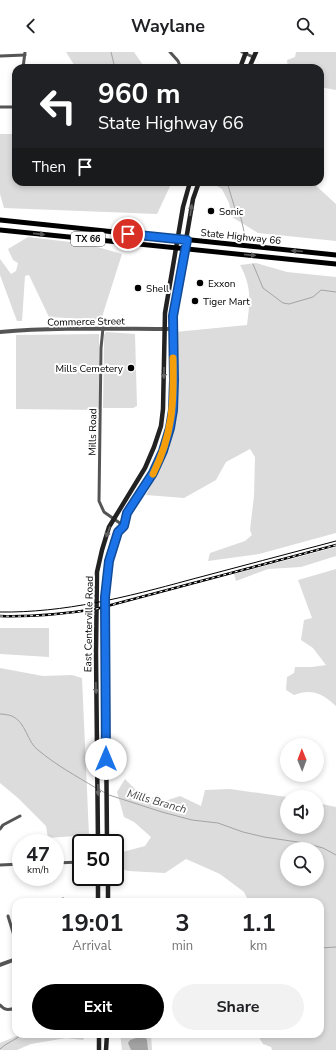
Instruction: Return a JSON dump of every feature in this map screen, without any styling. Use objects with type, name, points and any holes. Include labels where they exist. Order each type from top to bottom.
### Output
[{"type":"main road","points":[[250,64],[256,52]]},
{"type":"main road","points":[[241,64],[245,53]]},
{"type":"main road","name":"East Centerville Road","points":[[98,834],[96,584],[99,562],[109,527],[144,468],[154,447],[160,426],[163,409],[165,313],[183,207],[189,186]]},
{"type":"main road","name":"East Centerville Road","points":[[107,834],[105,597],[109,561],[118,532],[124,526],[127,513],[153,473],[163,451],[170,428],[173,410],[174,380],[172,329],[174,307],[193,199],[198,186]]},
{"type":"main road","name":"State Highway 66","points":[[0,220],[336,255]]},
{"type":"main road","name":"State Highway 66","points":[[0,230],[185,250],[336,264]]},
{"type":"main road","points":[[99,562],[109,561]]},
{"type":"main road","points":[[96,654],[105,653]]},
{"type":"main road","points":[[97,728],[106,727]]},
{"type":"main road","points":[[98,886],[98,898]]},
{"type":"main road","points":[[108,886],[108,898]]},
{"type":"main road","points":[[99,1038],[99,1050]]},
{"type":"main road","points":[[106,1050],[107,1038]]},
{"type":"street","points":[[170,52],[179,64]]},
{"type":"street","points":[[0,56],[25,53],[24,64]]},
{"type":"street","points":[[245,53],[253,57]]},
{"type":"street","points":[[0,107],[12,107]]},
{"type":"street","name":"Commerce Street","points":[[0,332],[20,330],[103,328],[172,329]]},
{"type":"street","name":"Mills Road","points":[[103,328],[101,348],[99,501],[104,512],[124,526]]},
{"type":"street","points":[[1,826],[20,816]]},
{"type":"street","points":[[0,865],[12,864]]},
{"type":"street","points":[[8,916],[12,929]]},
{"type":"street","points":[[0,965],[12,960]]},
{"type":"street","points":[[0,1005],[3,1009],[12,1009]]},
{"type":"shaded area","points":[[66,52],[134,52],[142,64],[74,64]]},
{"type":"shaded area","points":[[296,52],[336,52],[336,90],[324,88],[324,64],[288,64],[287,60],[295,57]]},
{"type":"shaded area","points":[[0,134],[12,134],[12,186],[170,186],[157,214],[4,208],[0,194]]},
{"type":"shaded area","points":[[217,186],[316,186],[336,204],[336,241],[258,233],[232,217],[229,203],[222,189]]},
{"type":"shaded area","points":[[28,237],[87,244],[122,254],[101,320],[49,317],[29,275],[25,276],[22,321],[17,321],[0,275],[0,259],[11,274],[16,271],[18,263],[13,260],[8,249]]},
{"type":"shaded area","points":[[256,263],[287,272],[336,277],[336,533],[259,554],[208,561],[210,553],[245,541],[252,535],[250,530],[254,496],[255,457],[250,449],[226,462],[216,480],[184,498],[146,495],[169,450],[177,414],[175,332],[247,325],[249,294],[247,280],[240,265]]},
{"type":"shaded area","points":[[106,332],[135,334],[137,406],[133,408],[103,408],[104,335]]},
{"type":"shaded area","points":[[99,334],[99,410],[16,409],[16,335]]},
{"type":"shaded area","points":[[336,547],[336,556],[301,567],[268,569],[236,581],[234,574]]},
{"type":"shaded area","points":[[336,569],[336,706],[317,693],[306,692],[294,695],[286,690],[287,677],[294,673],[295,667],[326,665],[313,648],[301,640],[304,620],[312,618],[298,580]]},
{"type":"shaded area","points":[[0,628],[49,628],[49,657],[0,654]]},
{"type":"shaded area","points":[[0,668],[43,676],[72,675],[82,678],[89,834],[72,834],[72,836],[64,837],[64,834],[47,834],[46,826],[18,798],[0,783]]},
{"type":"shaded area","points":[[125,779],[140,794],[165,801],[180,796],[201,806],[205,790],[230,789],[280,796],[280,834],[324,834],[324,804],[336,807],[336,1050],[272,1050],[271,1047],[263,1044],[259,1038],[324,1038],[324,898],[247,898],[244,892],[220,874],[186,859],[165,873],[124,870],[124,852],[145,846],[151,837],[134,822],[124,817],[117,792]]},
{"type":"shaded area","points":[[12,1038],[66,1038],[31,1044],[17,1050],[0,1050],[0,1043]]},
{"type":"shaded area","points":[[66,1038],[84,1038],[83,1040]]},
{"type":"shaded area","points":[[120,1038],[151,1038],[152,1050],[122,1050]]},
{"type":"shaded area","points":[[136,1038],[146,1038],[148,1050],[131,1050],[128,1043],[130,1040]]},
{"type":"waterway","points":[[111,52],[114,64]]},
{"type":"waterway","points":[[228,186],[236,212],[241,218],[245,236]]},
{"type":"waterway","points":[[253,264],[263,288],[283,303],[289,304],[313,297],[321,290],[336,292]]},
{"type":"waterway","name":"Mills Branch","points":[[0,714],[5,714],[17,719],[31,742],[38,750],[96,788]]},
{"type":"waterway","name":"Mills Branch","points":[[99,789],[105,793]]},
{"type":"waterway","name":"Mills Branch","points":[[109,795],[192,820],[218,823],[243,832],[323,848],[336,855]]},
{"type":"waterway","points":[[324,948],[336,947]]},
{"type":"waterway","points":[[0,1049],[17,1038]]},
{"type":"tram line","points":[[0,612],[48,610],[119,598],[336,541]]},
{"type":"railway","points":[[0,616],[48,615],[96,609],[336,545]]},
{"type":"slow traffic","points":[[153,474],[163,451],[170,428],[173,410],[173,358]]},
{"type":"place","name":"Sonic","points":[[211,211]]},
{"type":"place","name":"Exxon","points":[[200,283]]},
{"type":"place","name":"Shell","points":[[138,288]]},
{"type":"place","name":"Tiger Mart","points":[[195,301]]},
{"type":"place","name":"Mills Cemetery","points":[[131,368]]},
{"type":"route","points":[[106,759],[106,573],[118,532],[124,526],[127,513],[153,473],[163,451],[170,428],[173,410],[174,380],[172,329],[173,316],[187,240],[128,234]]}]
